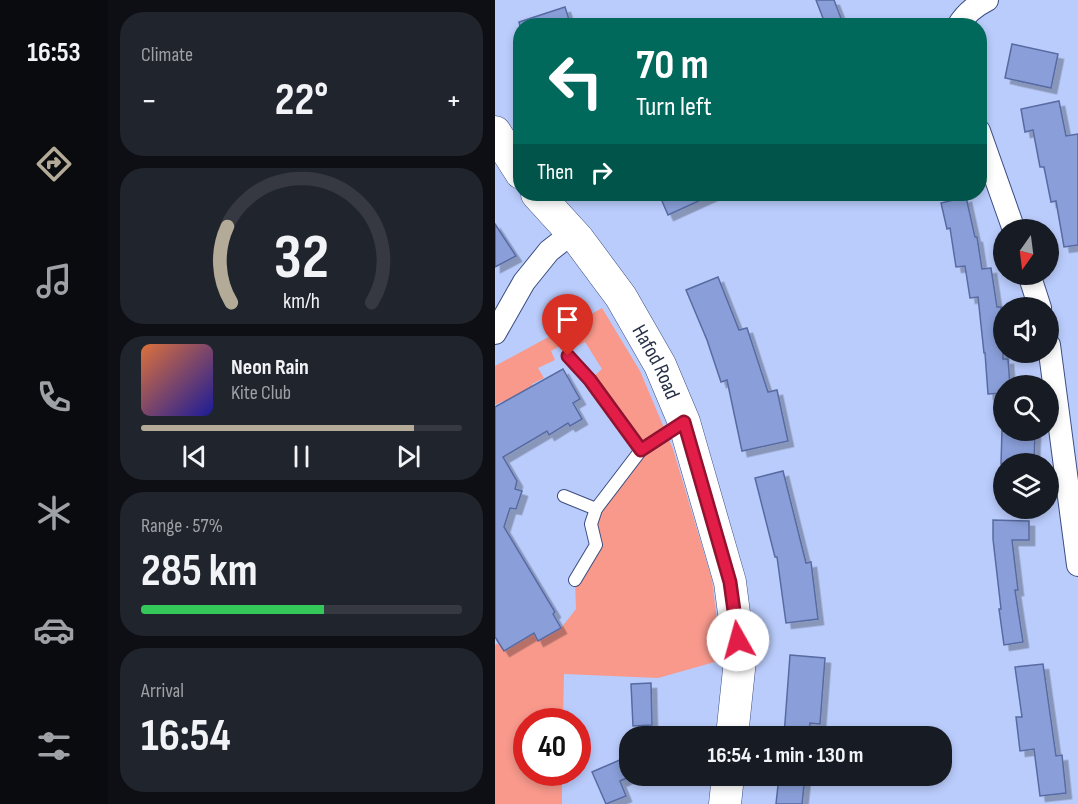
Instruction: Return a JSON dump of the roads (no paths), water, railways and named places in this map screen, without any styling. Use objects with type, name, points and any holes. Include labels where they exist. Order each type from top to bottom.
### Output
[{"type":"street","points":[[963,18],[975,6],[987,0]]},
{"type":"street","points":[[495,132],[513,160]]},
{"type":"street","points":[[987,153],[1010,219]]},
{"type":"street","name":"Hafod Road","points":[[543,201],[572,233],[621,297],[660,365],[684,422],[732,592],[739,660],[733,726]]},
{"type":"street","points":[[495,333],[525,282],[549,251],[572,233]]},
{"type":"street","points":[[1051,363],[1078,565]]},
{"type":"street","points":[[725,804],[727,786]]},
{"type":"lane","points":[[568,356],[590,380],[641,450]]},
{"type":"lane","points":[[575,580],[596,545],[591,524],[596,509],[641,450],[684,422]]},
{"type":"lane","points":[[564,496],[596,509]]}]
